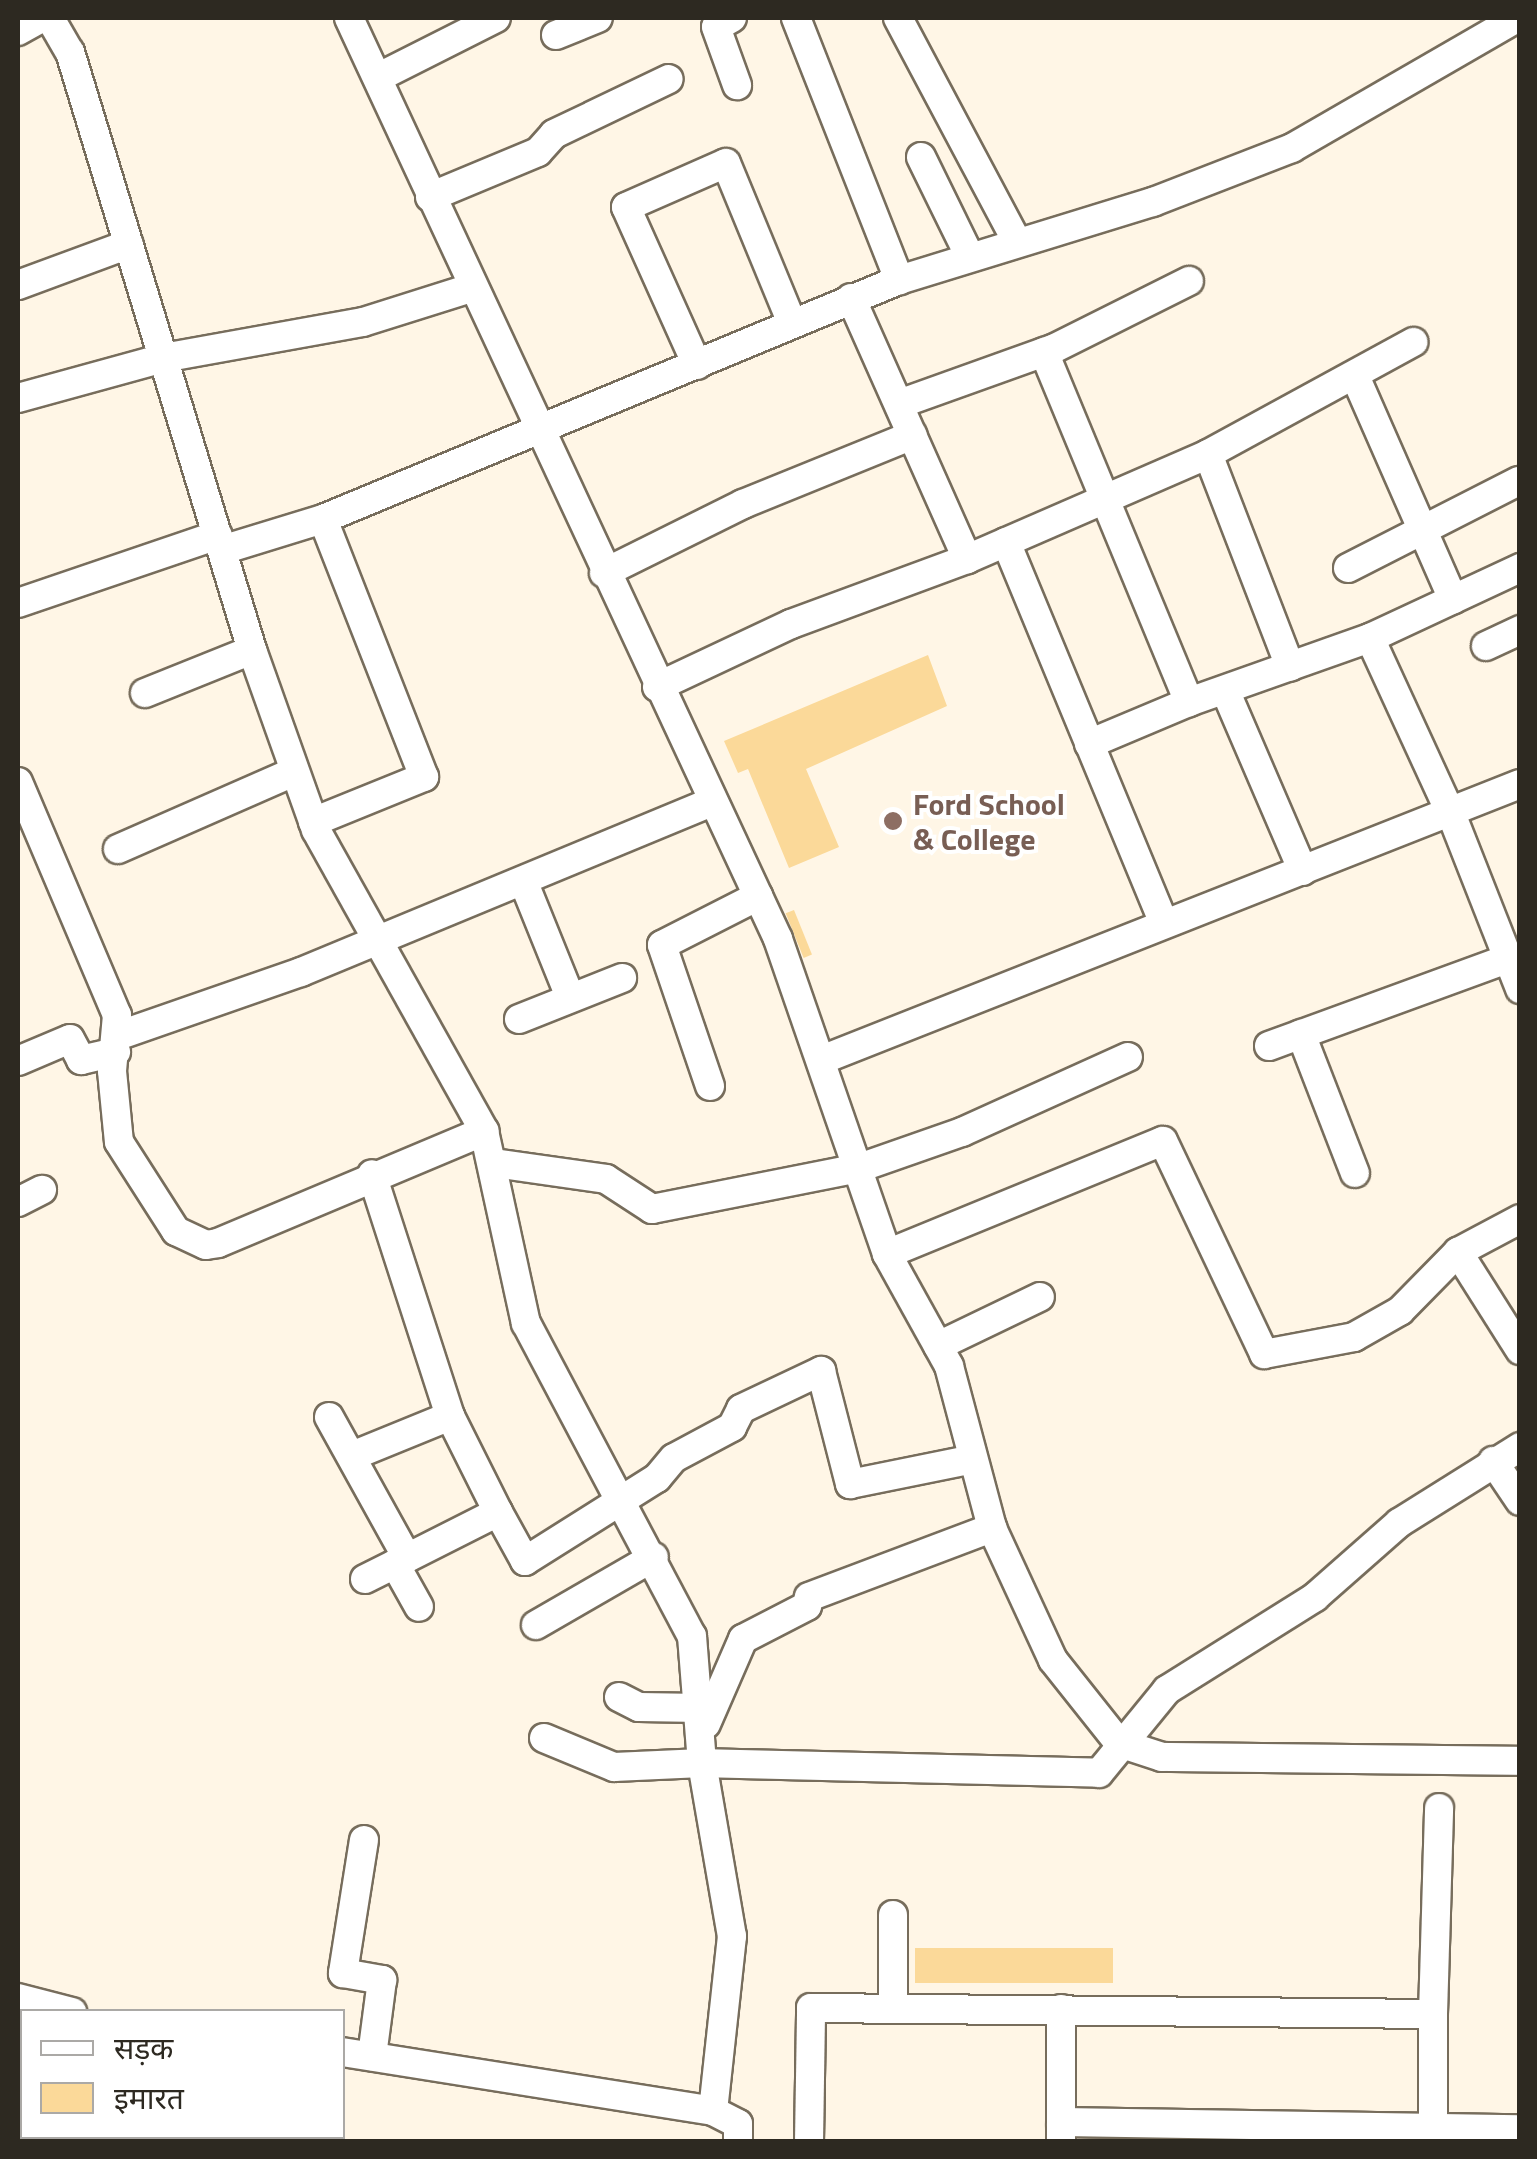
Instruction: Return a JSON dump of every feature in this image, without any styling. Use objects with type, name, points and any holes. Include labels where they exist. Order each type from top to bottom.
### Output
[{"type":"street","points":[[18,31],[40,18]]},
{"type":"street","points":[[50,18],[70,52],[252,650],[313,822],[374,940],[446,1053],[484,1131],[526,1323],[620,1501],[654,1556],[692,1636],[703,1720],[702,1763],[732,1936],[713,2110]]},
{"type":"street","points":[[349,18],[380,77],[430,197],[604,573],[758,896],[824,1059],[887,1254],[948,1366],[969,1460],[992,1528],[1053,1660],[1119,1743],[1162,1757],[1520,1761]]},
{"type":"street","points":[[380,77],[496,18]]},
{"type":"street","points":[[556,35],[598,18]]},
{"type":"street","points":[[732,18],[716,27],[737,85]]},
{"type":"street","points":[[796,18],[900,280]]},
{"type":"street","points":[[898,18],[1017,242]]},
{"type":"street","points":[[18,603],[220,542],[322,519],[539,432],[852,298],[1017,242],[1153,202],[1292,148],[1517,18]]},
{"type":"street","points":[[430,197],[538,152],[554,134],[669,79]]},
{"type":"street","points":[[922,157],[970,257]]},
{"type":"street","points":[[696,365],[626,207],[726,164],[792,322]]},
{"type":"street","points":[[18,285],[129,244]]},
{"type":"street","points":[[899,404],[1044,352],[1190,281]]},
{"type":"street","points":[[18,398],[163,358],[364,322],[474,287]]},
{"type":"street","points":[[852,298],[967,558]]},
{"type":"street","points":[[657,686],[791,624],[967,558],[1208,454],[1414,342]]},
{"type":"street","points":[[1044,352],[1189,702]]},
{"type":"street","points":[[1355,376],[1454,599]]},
{"type":"street","points":[[604,573],[742,504],[913,435]]},
{"type":"street","points":[[1208,454],[1290,667]]},
{"type":"street","points":[[1348,568],[1519,481]]},
{"type":"street","points":[[313,822],[424,777],[322,519]]},
{"type":"street","points":[[1006,542],[1164,923]]},
{"type":"street","points":[[1088,744],[1189,702],[1370,638],[1520,568]]},
{"type":"street","points":[[1486,646],[1520,630]]},
{"type":"street","points":[[1370,638],[1452,816],[1520,988]]},
{"type":"street","points":[[145,693],[252,650]]},
{"type":"street","points":[[1225,690],[1303,872]]},
{"type":"street","points":[[118,848],[294,772]]},
{"type":"street","points":[[18,782],[30,844],[110,994],[118,1043],[119,1142],[144,1187],[176,1231],[192,1241],[218,1242],[372,1174],[484,1131]]},
{"type":"street","points":[[824,1059],[1164,923],[1452,816],[1520,784]]},
{"type":"street","points":[[18,1061],[70,1040],[81,1060],[524,883],[713,801]]},
{"type":"street","points":[[524,883],[570,997]]},
{"type":"street","points":[[710,1086],[662,945],[758,896]]},
{"type":"street","points":[[1269,1046],[1508,958]]},
{"type":"street","points":[[519,1019],[622,978]]},
{"type":"street","points":[[1302,1034],[1354,1172]]},
{"type":"street","points":[[494,1163],[606,1178],[652,1209],[860,1168],[962,1132],[1128,1057]]},
{"type":"street","points":[[887,1254],[1163,1141],[1264,1354],[1354,1337],[1400,1311],[1458,1252],[1520,1219]]},
{"type":"street","points":[[372,1174],[450,1416],[525,1561],[620,1501],[674,1458],[732,1427],[740,1409],[821,1371],[850,1484],[969,1460]]},
{"type":"street","points":[[1458,1252],[1520,1350]]},
{"type":"street","points":[[938,1346],[1040,1297]]},
{"type":"street","points":[[352,1456],[450,1416]]},
{"type":"street","points":[[329,1418],[352,1456],[419,1608]]},
{"type":"street","points":[[544,1738],[614,1767],[702,1763],[1099,1774],[1119,1743],[1167,1690],[1315,1597],[1399,1524],[1520,1446]]},
{"type":"street","points":[[1494,1462],[1520,1501]]},
{"type":"street","points":[[366,1578],[498,1512]]},
{"type":"street","points":[[703,1720],[743,1640],[806,1606],[810,1597],[992,1528]]},
{"type":"street","points":[[536,1624],[654,1556]]},
{"type":"street","points":[[620,1697],[639,1707],[703,1720]]},
{"type":"street","points":[[1432,2135],[1439,1808]]},
{"type":"street","points":[[364,1840],[343,1972],[382,1980],[372,2056]]},
{"type":"street","points":[[893,1915],[893,2008]]},
{"type":"street","points":[[18,1998],[60,2009]]},
{"type":"street","points":[[809,2142],[811,2008],[1433,2014]]},
{"type":"street","points":[[1061,2009],[1061,2132],[1432,2135],[1520,2129]]},
{"type":"street","points":[[345,2052],[713,2110],[738,2124],[738,2142]]},
{"type":"building","points":[[928,655],[947,706],[806,769],[839,847],[789,868],[748,769],[738,773],[724,741]]},
{"type":"building","points":[[794,910],[812,955],[804,958],[786,913]]},
{"type":"building","points":[[915,1948],[1113,1948],[1113,1983],[915,1983]]},
{"type":"place","name":"Ford School & College","points":[[893,821]]}]
